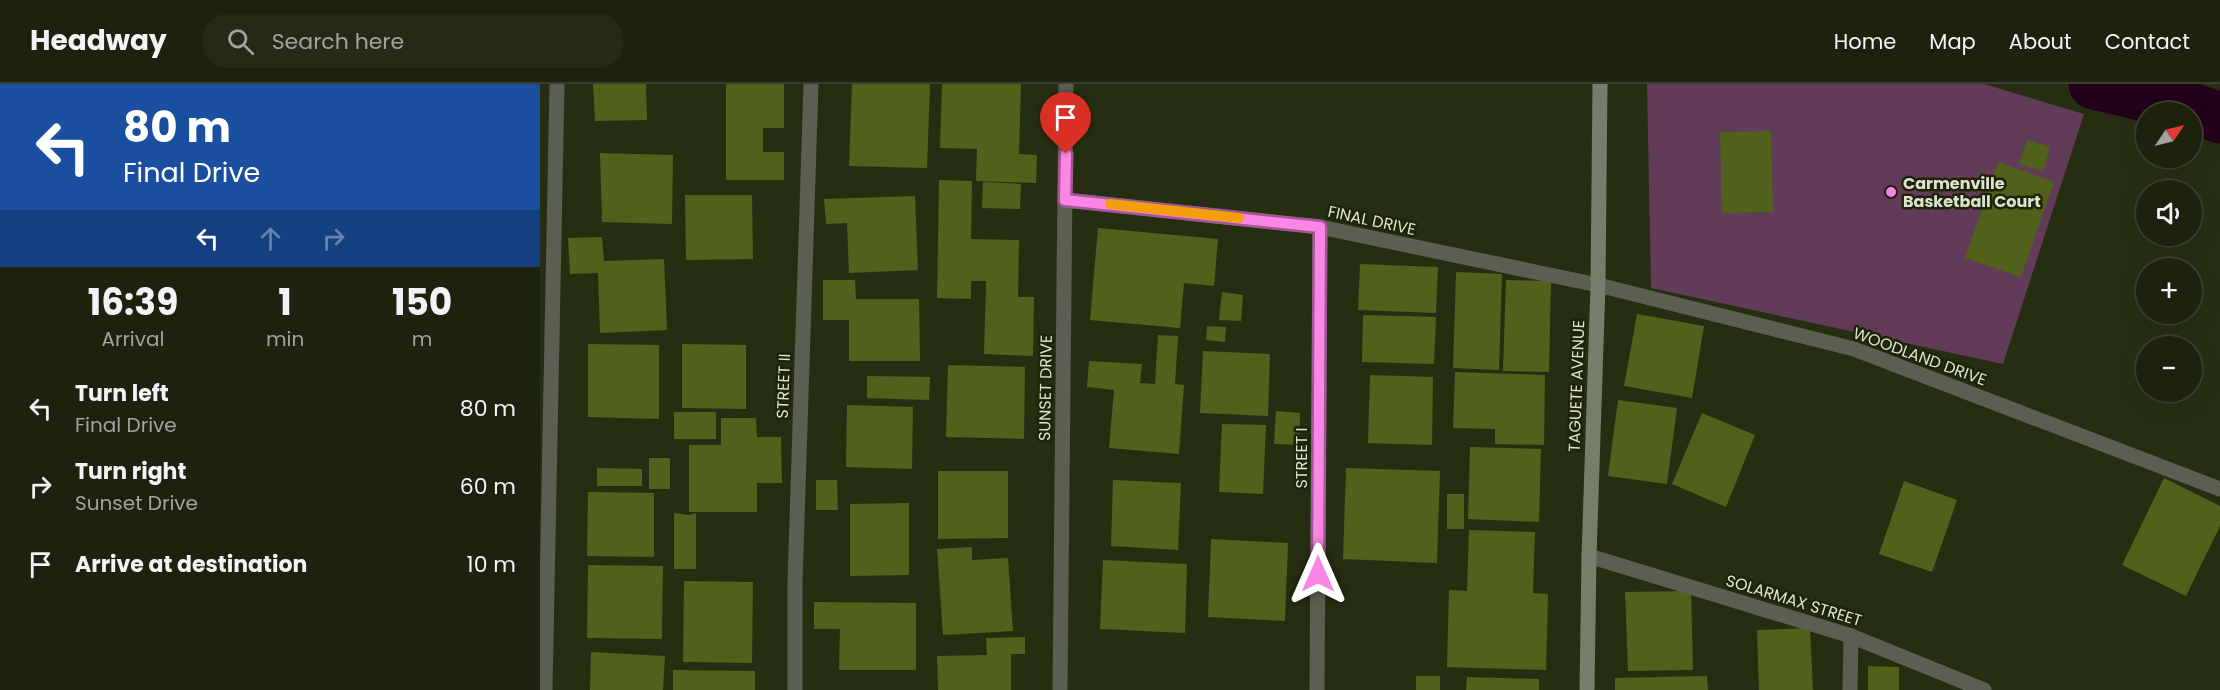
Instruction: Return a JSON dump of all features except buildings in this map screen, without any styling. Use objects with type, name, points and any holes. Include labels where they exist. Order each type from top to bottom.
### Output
[{"type":"street","points":[[545,690],[557,84]]},
{"type":"street","name":"STREET II","points":[[795,690],[795,582],[811,84]]},
{"type":"street","name":"TAGUETE AVENUE","points":[[1587,690],[1588,556],[1598,285],[1600,84]]},
{"type":"street","name":"SUNSET DRIVE","points":[[1060,690],[1067,85]]},
{"type":"street","name":"FINAL DRIVE","points":[[1065,200],[1320,227],[1598,285]]},
{"type":"street","name":"STREET I","points":[[1317,690],[1320,227]]},
{"type":"street","name":"WOODLAND DRIVE","points":[[1598,285],[1854,349],[2220,489]]},
{"type":"street","name":"SOLARMAX STREET","points":[[1588,556],[1851,636],[1984,690]]},
{"type":"street","points":[[1850,690],[1851,636]]},
{"type":"shaded area","points":[[1647,84],[1984,84],[2084,114],[2003,364],[1651,288]]},
{"type":"waterway","points":[[2094,84],[2186,106],[2220,118]]},
{"type":"slow traffic","points":[[1110,204],[1239,218]]},
{"type":"place","name":"Carmenville Basketball Court","points":[[1891,192]]},
{"type":"route","points":[[1066,154],[1065,200],[1320,227],[1318,574]]}]
